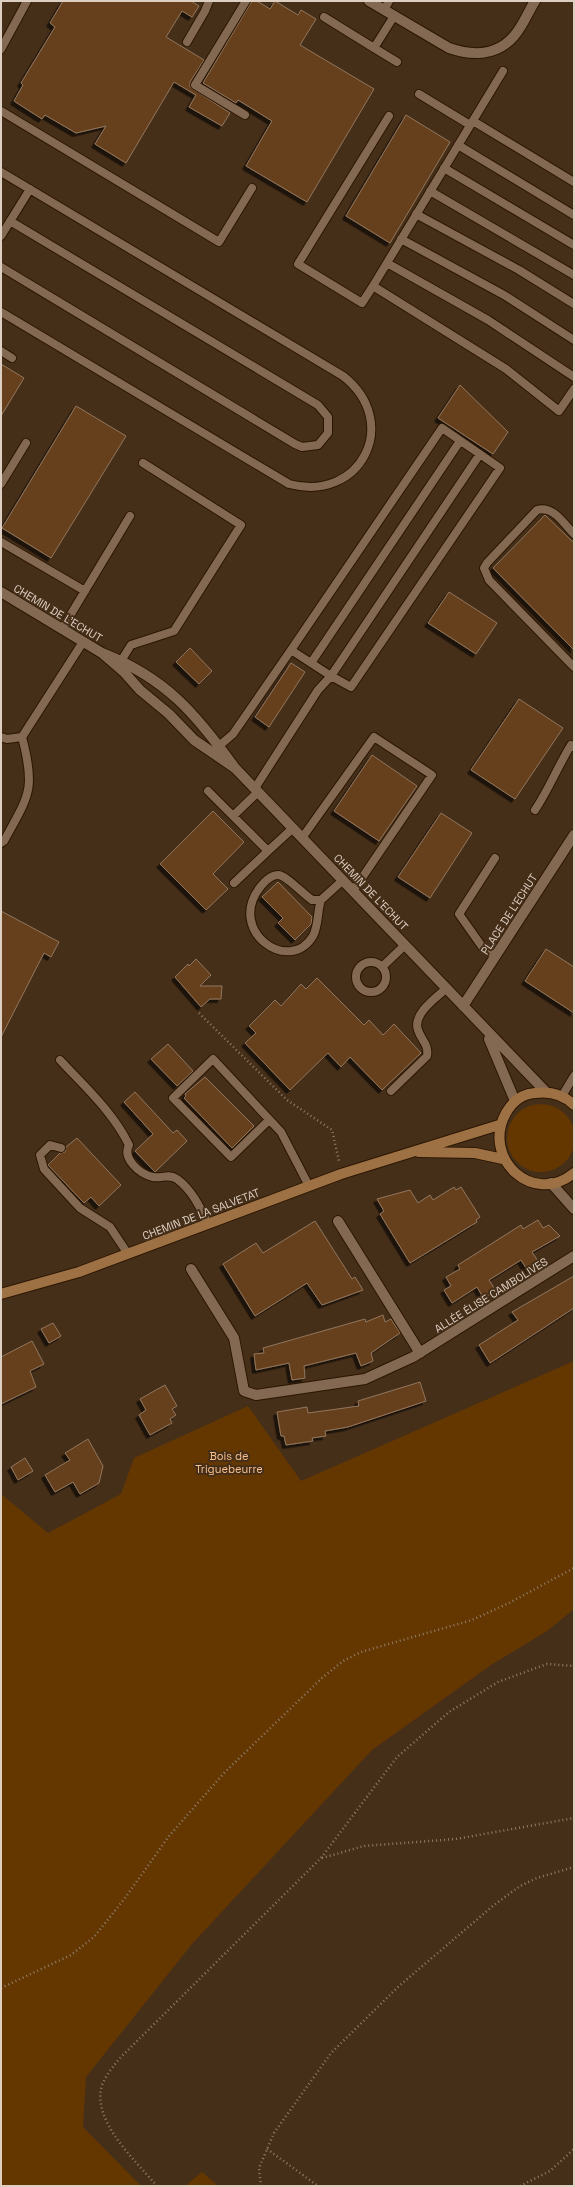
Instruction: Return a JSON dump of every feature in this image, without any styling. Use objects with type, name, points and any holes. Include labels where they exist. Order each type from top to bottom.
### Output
[{"type":"main road","points":[[574,1105],[562,1096],[546,1092],[528,1093],[515,1100],[499,1125],[498,1138],[503,1159],[514,1173],[529,1181],[540,1185],[562,1181],[574,1175]]},
{"type":"main road","name":"CHEMIN DE LA SALVETAT","points":[[1,1294],[80,1272],[341,1174],[499,1125]]},
{"type":"main road","name":"CHEMIN DE LA SALVETAT","points":[[409,1152],[475,1153],[503,1159]]},
{"type":"street","points":[[369,1],[449,48],[463,53],[476,54],[499,48],[509,41],[515,35],[535,1]]},
{"type":"street","name":"CHEMIN DE L'ECHUT","points":[[1,592],[102,653],[148,675],[166,689],[207,729],[235,768],[447,988],[487,1033],[546,1092]]},
{"type":"street","name":"CHEMIN DE L'ECHUT","points":[[102,653],[124,672],[140,690],[169,714],[194,740],[235,768]]},
{"type":"street","name":"PLACE DE L'ECHUT","points":[[463,1006],[574,835]]},
{"type":"street","name":"CHEMIN DE L'ECHUT","points":[[487,1033],[515,1100]]},
{"type":"street","points":[[551,1183],[574,1209]]},
{"type":"street","points":[[338,1221],[420,1353]]},
{"type":"street","name":"ALLÉE ÉLISE CAMBOLIVES","points":[[191,1269],[234,1338],[244,1391],[256,1395],[365,1379],[420,1353],[574,1256]]},
{"type":"lane","points":[[1,49],[27,1]]},
{"type":"lane","points":[[187,42],[205,11],[209,1]]},
{"type":"lane","points":[[245,115],[195,85],[246,1]]},
{"type":"lane","points":[[384,10],[390,1]]},
{"type":"lane","points":[[374,48],[394,16]]},
{"type":"lane","points":[[324,17],[397,62]]},
{"type":"lane","points":[[389,116],[298,264],[362,302],[503,71]]},
{"type":"lane","points":[[419,94],[574,182]]},
{"type":"lane","points":[[1,112],[219,242],[252,188]]},
{"type":"lane","points":[[458,144],[574,215]]},
{"type":"lane","points":[[444,168],[574,245]]},
{"type":"lane","points":[[1,172],[348,380],[362,394],[371,417],[370,442],[366,454],[359,465],[339,481],[315,488],[289,484],[1,312]]},
{"type":"lane","points":[[1,236],[30,189]]},
{"type":"lane","points":[[430,191],[574,275]]},
{"type":"lane","points":[[416,214],[519,270],[574,304]]},
{"type":"lane","points":[[1,267],[295,444],[302,447],[318,445],[328,433],[328,417],[318,405],[10,220]]},
{"type":"lane","points":[[401,239],[504,295],[574,340]]},
{"type":"lane","points":[[387,263],[488,320],[574,377]]},
{"type":"lane","points":[[373,286],[506,369],[559,411],[574,389]]},
{"type":"lane","points":[[1,351],[12,358]]},
{"type":"lane","points":[[219,746],[234,734],[291,650],[442,428],[500,468],[351,687],[330,676],[291,650]]},
{"type":"lane","points":[[311,663],[460,441]]},
{"type":"lane","points":[[1,484],[26,443]]},
{"type":"lane","points":[[233,816],[256,790],[318,690],[330,676],[480,454]]},
{"type":"lane","points":[[121,661],[131,645],[174,631],[241,525],[143,463]]},
{"type":"lane","points":[[574,534],[549,509],[543,508],[536,510],[484,568],[489,580],[574,667]]},
{"type":"lane","points":[[62,629],[130,516]]},
{"type":"lane","points":[[1,542],[85,591]]},
{"type":"lane","points":[[1,843],[4,841],[27,800],[30,783],[30,766],[22,737],[83,642]]},
{"type":"lane","points":[[1,737],[7,739],[22,737]]},
{"type":"lane","points":[[302,838],[374,738],[432,775],[353,891]]},
{"type":"lane","points":[[535,810],[549,788],[557,768],[571,745],[574,747]]},
{"type":"lane","points":[[208,791],[268,851]]},
{"type":"lane","points":[[234,883],[293,828]]},
{"type":"lane","points":[[496,858],[459,914],[483,948],[496,956]]},
{"type":"lane","points":[[321,900],[312,900],[304,895],[284,877],[278,875],[271,877],[258,889],[254,898],[250,913],[250,925],[257,936],[267,945],[276,950],[290,951],[297,949],[306,944],[313,936],[321,900],[343,880]]},
{"type":"lane","points":[[382,967],[405,945]]},
{"type":"lane","points":[[391,1091],[427,1056],[427,1046],[418,1030],[418,1021],[425,1009],[447,988]]},
{"type":"lane","points":[[270,1120],[232,1157],[173,1098],[213,1059],[270,1120],[281,1132],[309,1186]]},
{"type":"lane","points":[[60,1060],[107,1110],[121,1128],[129,1145],[126,1151],[127,1158],[141,1171],[153,1177],[166,1175],[177,1179],[196,1199],[208,1224]]},
{"type":"lane","points":[[562,1096],[574,1076]]},
{"type":"lane","points":[[61,1148],[50,1145],[40,1154],[44,1169],[80,1208],[110,1227],[128,1254]]},
{"type":"path","points":[[199,1013],[286,1100],[332,1130],[341,1174]]},
{"type":"path","points":[[1,1988],[71,1955],[94,1937],[125,1898],[169,1836],[224,1773],[323,1677],[344,1661],[361,1652],[472,1620],[509,1604],[574,1568]]},
{"type":"path","points":[[157,2186],[110,2129],[100,2105],[100,2094],[107,2074],[119,2059],[321,1858],[398,1757],[449,1712],[498,1682],[547,1664],[574,1666]]},
{"type":"path","points":[[321,1858],[364,1846],[456,1838],[574,1818]]},
{"type":"path","points":[[261,2186],[259,2168],[274,2133],[331,2053],[399,1986],[494,1904],[520,1886],[536,1878],[574,1867]]},
{"type":"path","points":[[520,2186],[550,2171],[574,2149]]},
{"type":"path","points":[[267,2150],[318,2186]]},
{"type":"green space","points":[[534,1104],[548,1104],[560,1110],[569,1119],[575,1131],[573,1151],[565,1162],[554,1170],[548,1172],[534,1172],[528,1170],[517,1162],[509,1151],[507,1145],[507,1131],[509,1125],[517,1114],[528,1106]]},
{"type":"green space","name":"Bois de Triguebeurre","points":[[574,1361],[574,1609],[547,1631],[491,1665],[372,1750],[192,1944],[86,2077],[83,2127],[141,2186],[1,2186],[1,1494],[48,1533],[121,1494],[134,1458],[248,1406],[301,1481]]},
{"type":"green space","points":[[202,2172],[218,2186],[185,2186]]},
{"type":"building","points":[[63,1],[191,1],[199,6],[192,17],[182,11],[166,37],[204,60],[190,82],[190,87],[230,113],[222,126],[189,107],[196,95],[174,82],[126,163],[95,144],[106,126],[76,133],[45,115],[42,119],[14,101],[23,85],[21,83],[55,27],[50,23]]},
{"type":"building","points":[[252,1],[257,1],[270,9],[275,1],[298,15],[301,10],[316,19],[300,45],[374,89],[307,202],[246,166],[272,121],[238,100],[236,103],[203,83]]},
{"type":"building","points":[[406,115],[450,142],[390,243],[346,216]]},
{"type":"building","points":[[1,364],[24,378],[1,416]]},
{"type":"building","points":[[460,385],[508,432],[493,454],[438,418]]},
{"type":"building","points":[[76,406],[126,436],[51,558],[2,528]]},
{"type":"building","points":[[545,515],[574,543],[574,650],[493,568]]},
{"type":"building","points":[[449,592],[497,623],[476,654],[428,623]]},
{"type":"building","points":[[190,648],[212,671],[199,684],[176,662]]},
{"type":"building","points":[[291,663],[305,672],[269,727],[255,717]]},
{"type":"building","points":[[519,699],[563,728],[515,799],[471,770]]},
{"type":"building","points":[[372,755],[417,786],[379,841],[334,811]]},
{"type":"building","points":[[213,811],[244,842],[213,874],[228,889],[206,910],[160,864]]},
{"type":"building","points":[[441,813],[472,833],[430,898],[398,877]]},
{"type":"building","points":[[278,882],[312,917],[311,924],[295,940],[278,923],[283,918],[262,897]]},
{"type":"building","points":[[1,911],[59,942],[51,957],[44,953],[1,1037]]},
{"type":"building","points":[[546,949],[574,967],[574,1013],[525,981]]},
{"type":"building","points":[[196,959],[211,975],[200,986],[222,986],[221,999],[210,999],[201,1007],[175,977],[188,964],[189,966]]},
{"type":"building","points":[[317,978],[364,1025],[369,1020],[383,1035],[394,1024],[421,1053],[382,1090],[350,1057],[341,1067],[328,1053],[290,1090],[245,1043],[256,1033],[249,1026],[275,1000],[281,1006],[301,984],[306,989]]},
{"type":"building","points":[[168,1044],[193,1071],[177,1086],[151,1059]]},
{"type":"building","points":[[205,1077],[254,1126],[232,1148],[184,1098],[186,1096],[185,1094]]},
{"type":"building","points":[[135,1092],[173,1133],[177,1130],[187,1141],[155,1172],[135,1151],[153,1134],[124,1102]]},
{"type":"building","points":[[77,1138],[121,1185],[99,1206],[91,1197],[84,1203],[48,1165],[60,1153],[65,1152],[66,1147]]},
{"type":"building","points":[[454,1187],[456,1190],[461,1187],[480,1217],[476,1220],[477,1222],[410,1263],[380,1214],[384,1211],[377,1199],[410,1190],[418,1203],[430,1195],[433,1200]]},
{"type":"building","points":[[538,1220],[543,1228],[549,1225],[560,1236],[532,1252],[540,1264],[528,1271],[521,1260],[489,1280],[496,1291],[484,1299],[477,1287],[452,1303],[444,1290],[451,1286],[446,1277],[460,1269],[458,1265],[521,1225],[523,1229]]},
{"type":"building","points":[[315,1221],[352,1279],[355,1277],[363,1290],[322,1305],[307,1283],[255,1316],[223,1264],[256,1243],[263,1253]]},
{"type":"building","points":[[574,1276],[574,1308],[490,1363],[479,1345],[518,1320],[512,1312]]},
{"type":"building","points":[[383,1315],[385,1322],[391,1319],[400,1333],[371,1353],[373,1361],[361,1366],[356,1353],[304,1366],[305,1378],[292,1380],[289,1363],[256,1370],[254,1354],[264,1353],[263,1348],[365,1319],[366,1322]]},
{"type":"building","points":[[53,1323],[61,1336],[49,1343],[41,1329]]},
{"type":"building","points":[[32,1341],[44,1364],[30,1371],[36,1387],[1,1404],[1,1357]]},
{"type":"building","points":[[420,1382],[426,1401],[348,1427],[325,1431],[326,1436],[312,1438],[313,1441],[286,1445],[284,1436],[281,1436],[277,1412],[307,1407],[308,1413],[359,1406],[358,1401]]},
{"type":"building","points":[[165,1385],[177,1406],[172,1409],[176,1415],[170,1419],[172,1423],[150,1435],[139,1415],[146,1410],[140,1399]]},
{"type":"building","points":[[88,1439],[103,1466],[99,1483],[80,1494],[73,1482],[55,1492],[45,1475],[70,1460],[65,1453]]},
{"type":"building","points":[[25,1458],[33,1471],[18,1480],[11,1467]]}]
